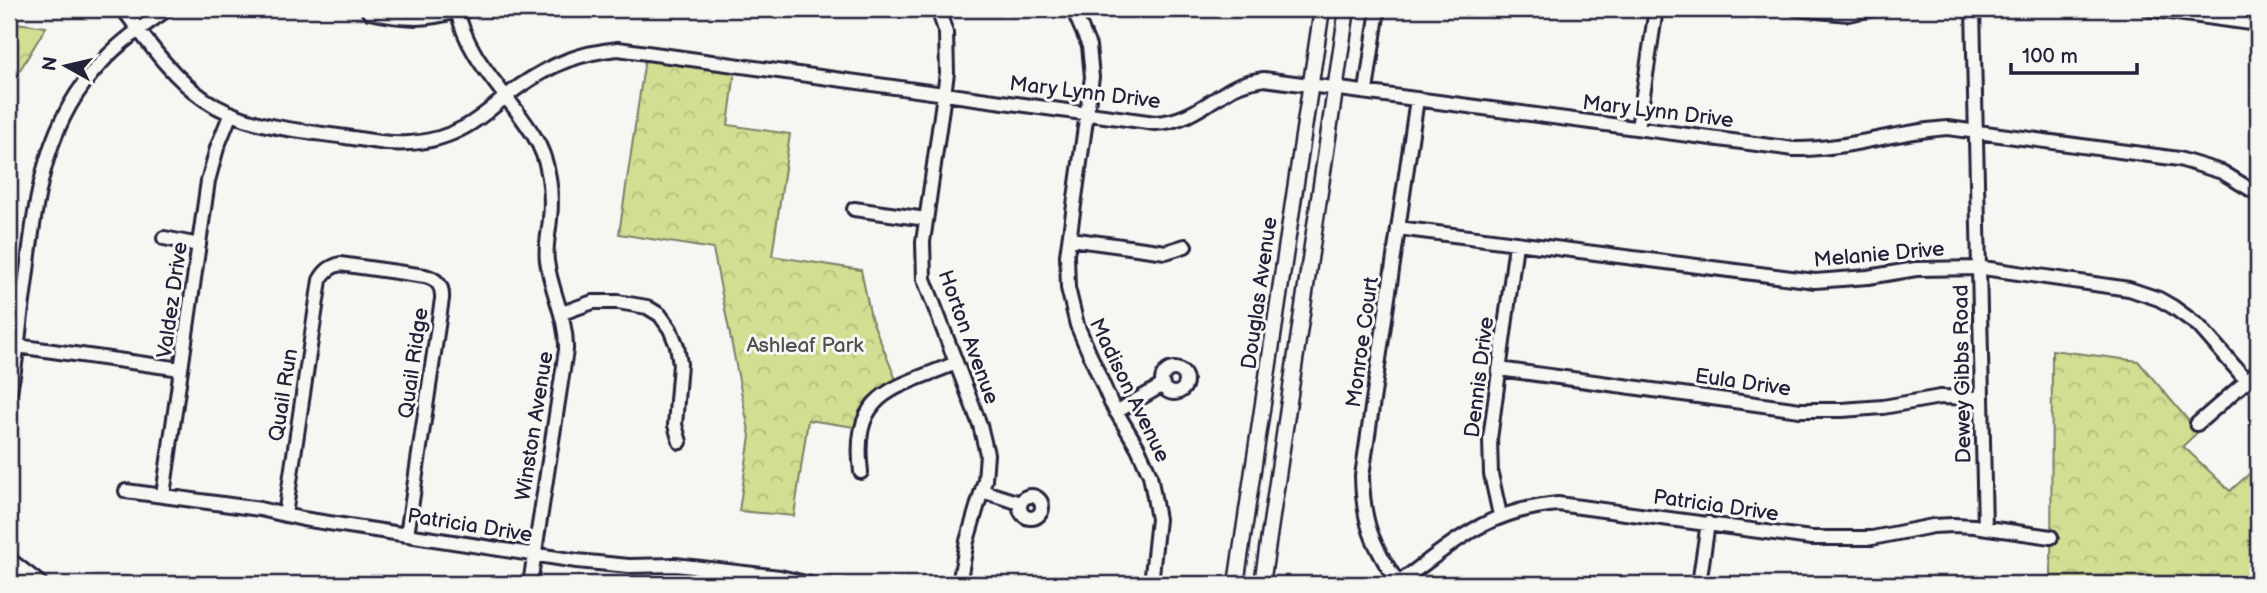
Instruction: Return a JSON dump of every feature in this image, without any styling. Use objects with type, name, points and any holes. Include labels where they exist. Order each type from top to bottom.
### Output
[{"type":"main road","name":"Douglas Avenue","points":[[1237,584],[1322,9]]},
{"type":"main road","points":[[1262,584],[1347,9]]},
{"type":"street","name":"Mary Lynn Drive","points":[[123,9],[164,62],[191,89],[231,113],[274,127],[379,142],[410,143],[438,138],[464,128],[520,86],[563,61],[590,52],[618,49],[1164,123],[1180,120],[1247,82],[1264,79],[1794,149],[1841,146],[1918,130],[1948,128],[2179,159],[2222,172],[2258,194]]},
{"type":"street","points":[[9,394],[39,193],[48,152],[62,118],[87,79],[103,61],[168,9]]},
{"type":"street","name":"Horton Avenue","points":[[938,9],[946,33],[947,73],[923,242],[924,279],[986,444],[987,464],[959,584]]},
{"type":"street","name":"Madison Avenue","points":[[1073,9],[1090,46],[1092,78],[1070,239],[1067,272],[1070,304],[1116,412],[1145,461],[1154,489],[1158,519],[1152,584]]},
{"type":"street","points":[[1366,91],[1378,9]]},
{"type":"street","points":[[1638,128],[1656,9]]},
{"type":"street","points":[[1797,9],[1848,14],[1874,9]]},
{"type":"street","name":"Dewey Gibbs Road","points":[[1973,9],[1985,527]]},
{"type":"street","points":[[2148,9],[2258,24]]},
{"type":"street","points":[[369,12],[398,18],[423,19],[457,10]]},
{"type":"street","name":"Winston Avenue","points":[[457,10],[469,46],[534,136],[544,157],[550,180],[547,258],[562,313],[566,350],[530,584]]},
{"type":"street","name":"Monroe Court","points":[[1398,584],[1371,536],[1363,504],[1362,476],[1417,99]]},
{"type":"street","name":"Valdez Drive","points":[[163,495],[208,181],[231,113]]},
{"type":"street","points":[[854,209],[926,219]]},
{"type":"street","name":"Melanie Drive","points":[[1398,228],[1815,281],[1868,277],[1916,269],[1979,268],[2129,289],[2159,299],[2199,326],[2247,381]]},
{"type":"street","points":[[164,238],[199,245]]},
{"type":"street","points":[[1070,239],[1166,252],[1185,246]]},
{"type":"street","name":"Dennis Drive","points":[[1500,515],[1489,463],[1490,439],[1516,244]]},
{"type":"street","name":"Quail Ridge","points":[[320,281],[327,270],[340,264],[432,278],[442,291],[407,535]]},
{"type":"street","name":"Quail Run","points":[[285,514],[320,281]]},
{"type":"street","points":[[562,313],[593,302],[609,302],[647,307],[660,315],[677,346],[680,364],[675,425],[680,442]]},
{"type":"street","points":[[17,346],[181,369]]},
{"type":"street","points":[[861,472],[858,448],[861,428],[872,405],[888,392],[956,363]]},
{"type":"street","name":"Eula Drive","points":[[1499,369],[1800,410],[1842,411],[1940,397],[1982,398]]},
{"type":"street","points":[[2197,424],[2258,371]]},
{"type":"street","points":[[1116,412],[1163,385]]},
{"type":"street","name":"Patricia Drive","points":[[125,491],[534,555],[629,566],[675,565],[810,584]]},
{"type":"street","points":[[982,491],[1020,503]]},
{"type":"street","name":"Patricia Drive","points":[[1398,584],[1470,530],[1500,515],[1558,504],[1811,538],[1883,537],[1933,526],[1953,525],[2051,537]]},
{"type":"street","points":[[1699,584],[1708,523]]},
{"type":"street","points":[[9,559],[41,584]]},
{"type":"green space","points":[[9,22],[46,27],[9,88]]},
{"type":"green space","name":"Ashleaf Park","points":[[646,52],[736,64],[728,125],[790,134],[772,256],[861,270],[871,318],[899,387],[861,428],[808,420],[794,516],[739,511],[750,436],[713,249],[619,234]]},
{"type":"green space","points":[[2052,350],[2138,361],[2198,432],[2183,446],[2230,491],[2258,466],[2258,584],[2051,584]]}]
